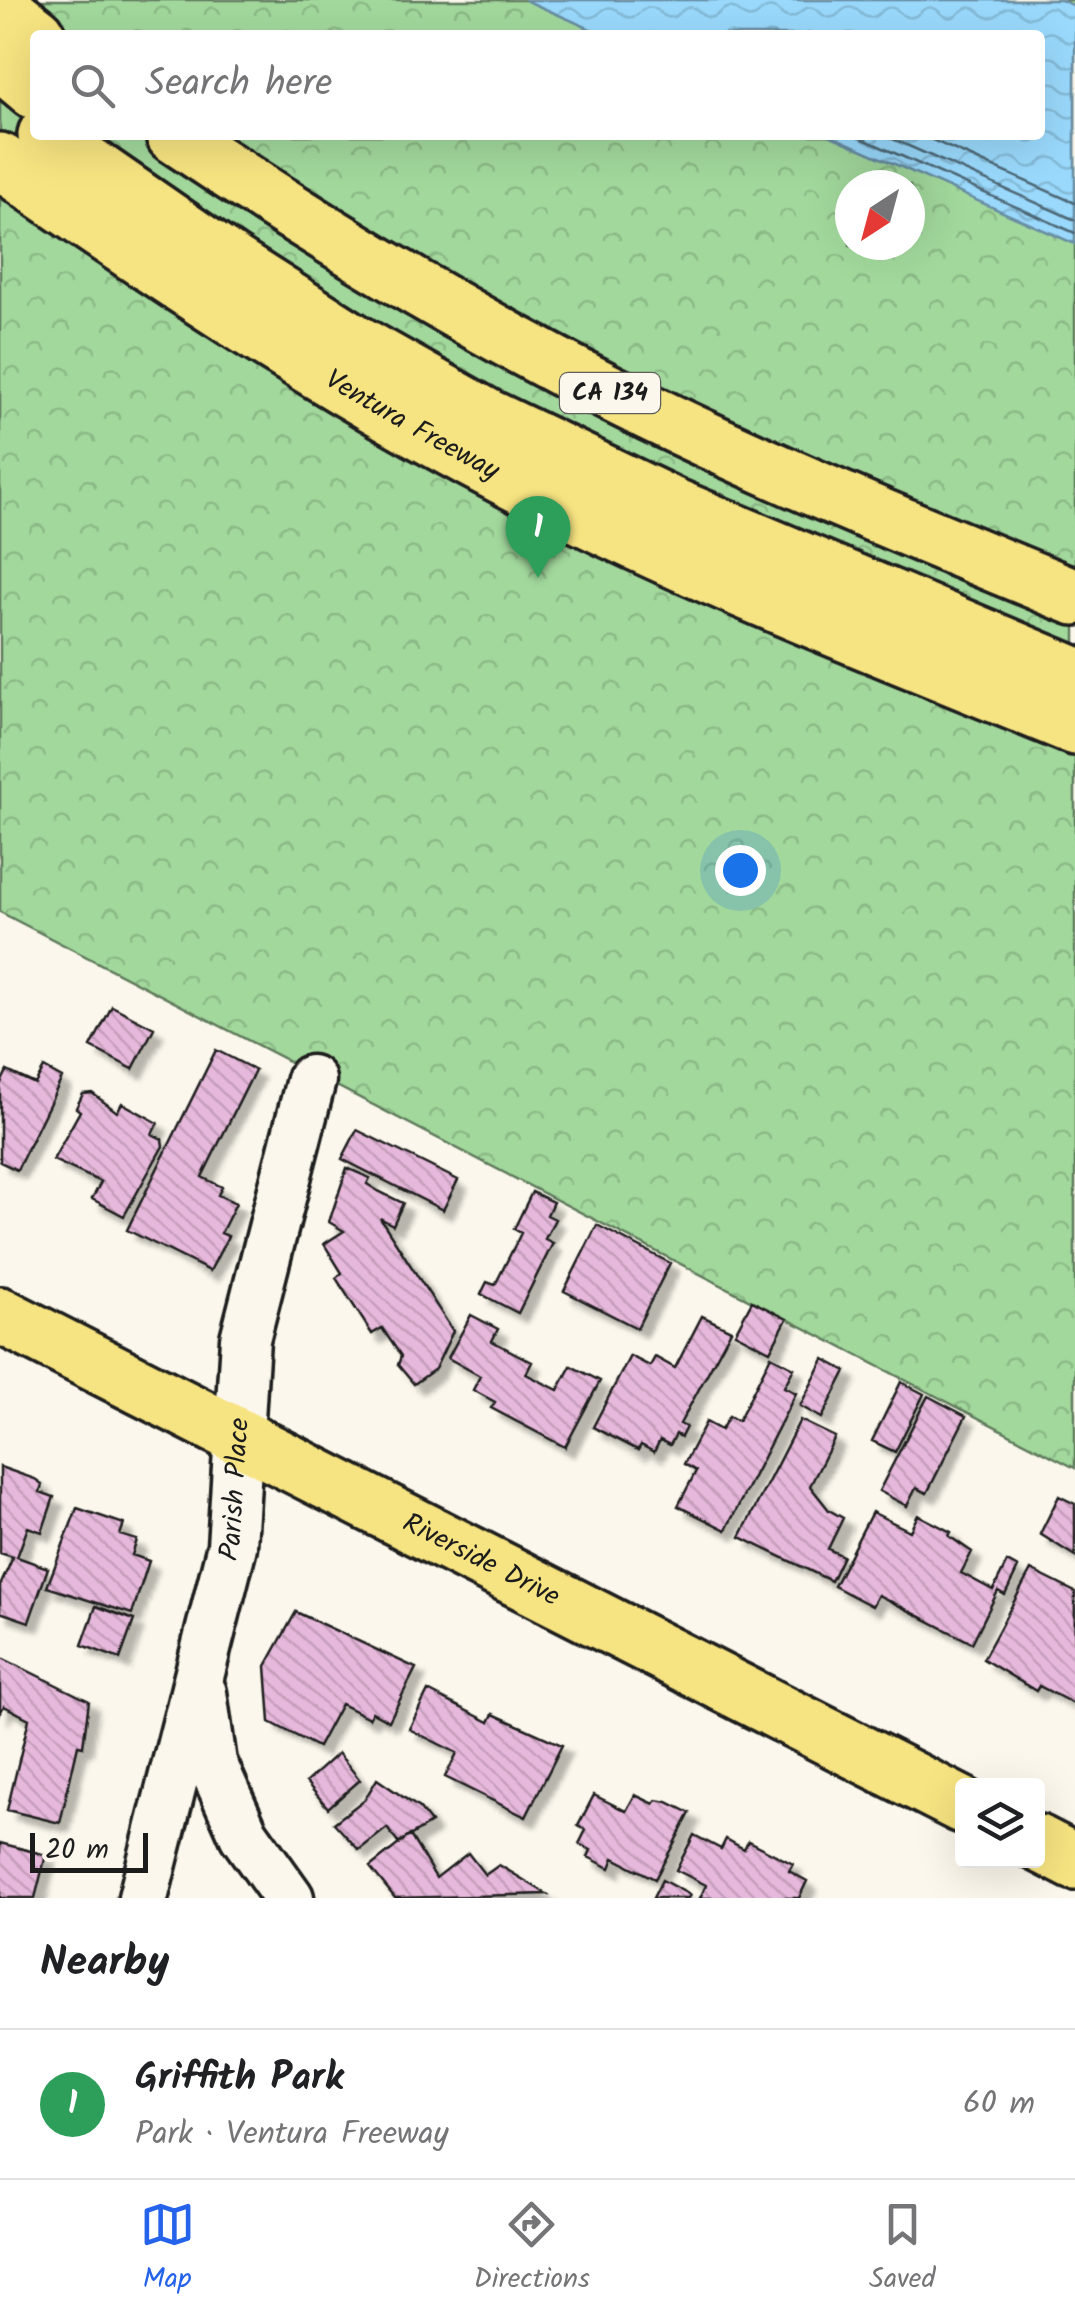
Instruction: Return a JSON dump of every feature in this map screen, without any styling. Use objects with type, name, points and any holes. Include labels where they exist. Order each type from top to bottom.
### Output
[{"type":"main road","points":[[0,6],[31,30]]},
{"type":"main road","points":[[0,62],[30,87]]},
{"type":"main road","points":[[0,98],[30,122]]},
{"type":"main road","points":[[53,140],[358,344],[487,417],[672,506],[1075,675]]},
{"type":"main road","points":[[106,140],[226,223],[395,327],[568,420],[792,525],[1075,642]]},
{"type":"main road","name":"CA 134","points":[[182,140],[387,272],[596,386],[824,493],[1075,597]]},
{"type":"main road","name":"Ventura Freeway","points":[[0,161],[274,347],[494,472],[754,595],[1075,728]]},
{"type":"main road","name":"Riverside Drive","points":[[0,1315],[955,1800]]},
{"type":"main road","points":[[1045,1847],[1075,1862]]},
{"type":"street","name":"Parish Place","points":[[143,1898],[232,1546],[244,1340],[311,1080]]},
{"type":"street","points":[[199,1670],[212,1764],[244,1835],[289,1898]]},
{"type":"green space","points":[[0,0],[1075,0],[1075,1468],[0,912]]},
{"type":"water","points":[[525,0],[1061,0],[1075,6],[1075,244],[925,178],[925,170],[908,170],[840,140],[1045,140],[1045,30],[593,30]]},
{"type":"building","points":[[112,1006],[154,1028],[133,1069],[91,1047]]},
{"type":"building","points":[[216,1050],[255,1070],[202,1177],[222,1187],[218,1195],[236,1203],[221,1233],[228,1236],[210,1271],[127,1230]]},
{"type":"building","points":[[44,1068],[62,1078],[17,1170],[0,1162],[0,1085],[7,1071],[35,1084]]},
{"type":"building","points":[[92,1093],[117,1112],[122,1103],[158,1123],[152,1134],[162,1139],[163,1146],[124,1216],[92,1199],[101,1182],[53,1160],[80,1111],[76,1108],[83,1094]]},
{"type":"building","points":[[357,1130],[458,1180],[443,1210],[342,1159]]},
{"type":"building","points":[[347,1168],[370,1178],[367,1184],[403,1203],[393,1225],[380,1218],[453,1331],[435,1369],[414,1384],[398,1365],[401,1356],[382,1328],[372,1334],[336,1278],[342,1273],[324,1244],[344,1231],[329,1222]]},
{"type":"building","points":[[532,1192],[553,1202],[547,1215],[555,1219],[545,1239],[553,1243],[518,1313],[481,1294],[487,1282],[495,1285],[521,1233],[514,1229]]},
{"type":"building","points":[[597,1225],[670,1263],[637,1328],[564,1291]]},
{"type":"building","points":[[752,1301],[787,1319],[770,1351],[735,1333]]},
{"type":"building","points":[[471,1315],[498,1329],[492,1341],[532,1362],[526,1374],[558,1390],[571,1366],[600,1381],[565,1447],[491,1408],[495,1402],[473,1390],[480,1376],[448,1358]]},
{"type":"building","points":[[702,1316],[731,1330],[680,1424],[686,1427],[681,1437],[676,1434],[670,1445],[660,1440],[654,1452],[641,1445],[638,1450],[593,1427],[630,1356],[650,1366],[655,1357],[675,1368]]},
{"type":"building","points":[[771,1356],[794,1368],[784,1387],[796,1393],[726,1530],[678,1506],[696,1471],[684,1464],[706,1422],[721,1430],[729,1416],[738,1421]]},
{"type":"building","points":[[824,1359],[846,1371],[822,1418],[800,1406]]},
{"type":"building","points":[[901,1382],[924,1394],[895,1452],[872,1441]]},
{"type":"building","points":[[928,1396],[966,1416],[927,1493],[916,1488],[907,1506],[879,1491]]},
{"type":"building","points":[[800,1420],[835,1437],[810,1486],[829,1510],[843,1518],[828,1549],[843,1556],[831,1581],[740,1537]]},
{"type":"building","points":[[0,1467],[35,1479],[42,1484],[40,1492],[54,1497],[42,1532],[28,1527],[17,1557],[48,1568],[29,1622],[0,1612],[0,1586],[13,1557],[0,1553]]},
{"type":"building","points":[[1059,1496],[1075,1504],[1075,1556],[1040,1534]]},
{"type":"building","points":[[77,1508],[124,1524],[120,1535],[137,1540],[132,1555],[149,1561],[132,1614],[47,1587]]},
{"type":"building","points":[[872,1512],[910,1531],[918,1515],[951,1532],[949,1536],[972,1552],[961,1573],[993,1590],[1007,1562],[1018,1568],[1005,1595],[998,1591],[972,1643],[878,1595],[872,1606],[834,1586]]},
{"type":"building","points":[[1031,1570],[1075,1592],[1074,1704],[1039,1686],[1036,1691],[983,1659]]},
{"type":"building","points":[[96,1606],[134,1620],[120,1659],[82,1645]]},
{"type":"building","points":[[296,1612],[416,1668],[389,1721],[372,1712],[369,1718],[341,1704],[318,1747],[270,1722],[266,1666]]},
{"type":"building","points":[[0,1657],[89,1701],[83,1746],[78,1745],[60,1823],[7,1810],[29,1719],[4,1706],[0,1713]]},
{"type":"building","points":[[428,1691],[489,1722],[493,1714],[562,1745],[526,1817],[445,1777],[457,1753],[409,1729]]},
{"type":"building","points":[[338,1753],[360,1780],[328,1808],[306,1782]]},
{"type":"building","points":[[377,1779],[419,1808],[431,1823],[398,1843],[387,1828],[359,1850],[334,1823],[365,1799]]},
{"type":"building","points":[[594,1795],[626,1811],[635,1795],[654,1804],[657,1800],[668,1802],[690,1813],[655,1879],[614,1858],[610,1868],[588,1857],[591,1850],[579,1844],[586,1830],[578,1826]]},
{"type":"building","points":[[410,1835],[436,1878],[468,1853],[485,1875],[499,1865],[547,1894],[395,1898],[370,1867]]},
{"type":"building","points":[[694,1835],[721,1849],[726,1839],[744,1849],[748,1841],[793,1864],[789,1871],[807,1881],[799,1898],[700,1898],[706,1885],[676,1870]]},
{"type":"building","points":[[0,1843],[46,1855],[35,1898],[0,1898]]},
{"type":"building","points":[[662,1880],[690,1895],[653,1898]]},
{"type":"place","name":"Griffith Park","points":[[538,578]]}]
